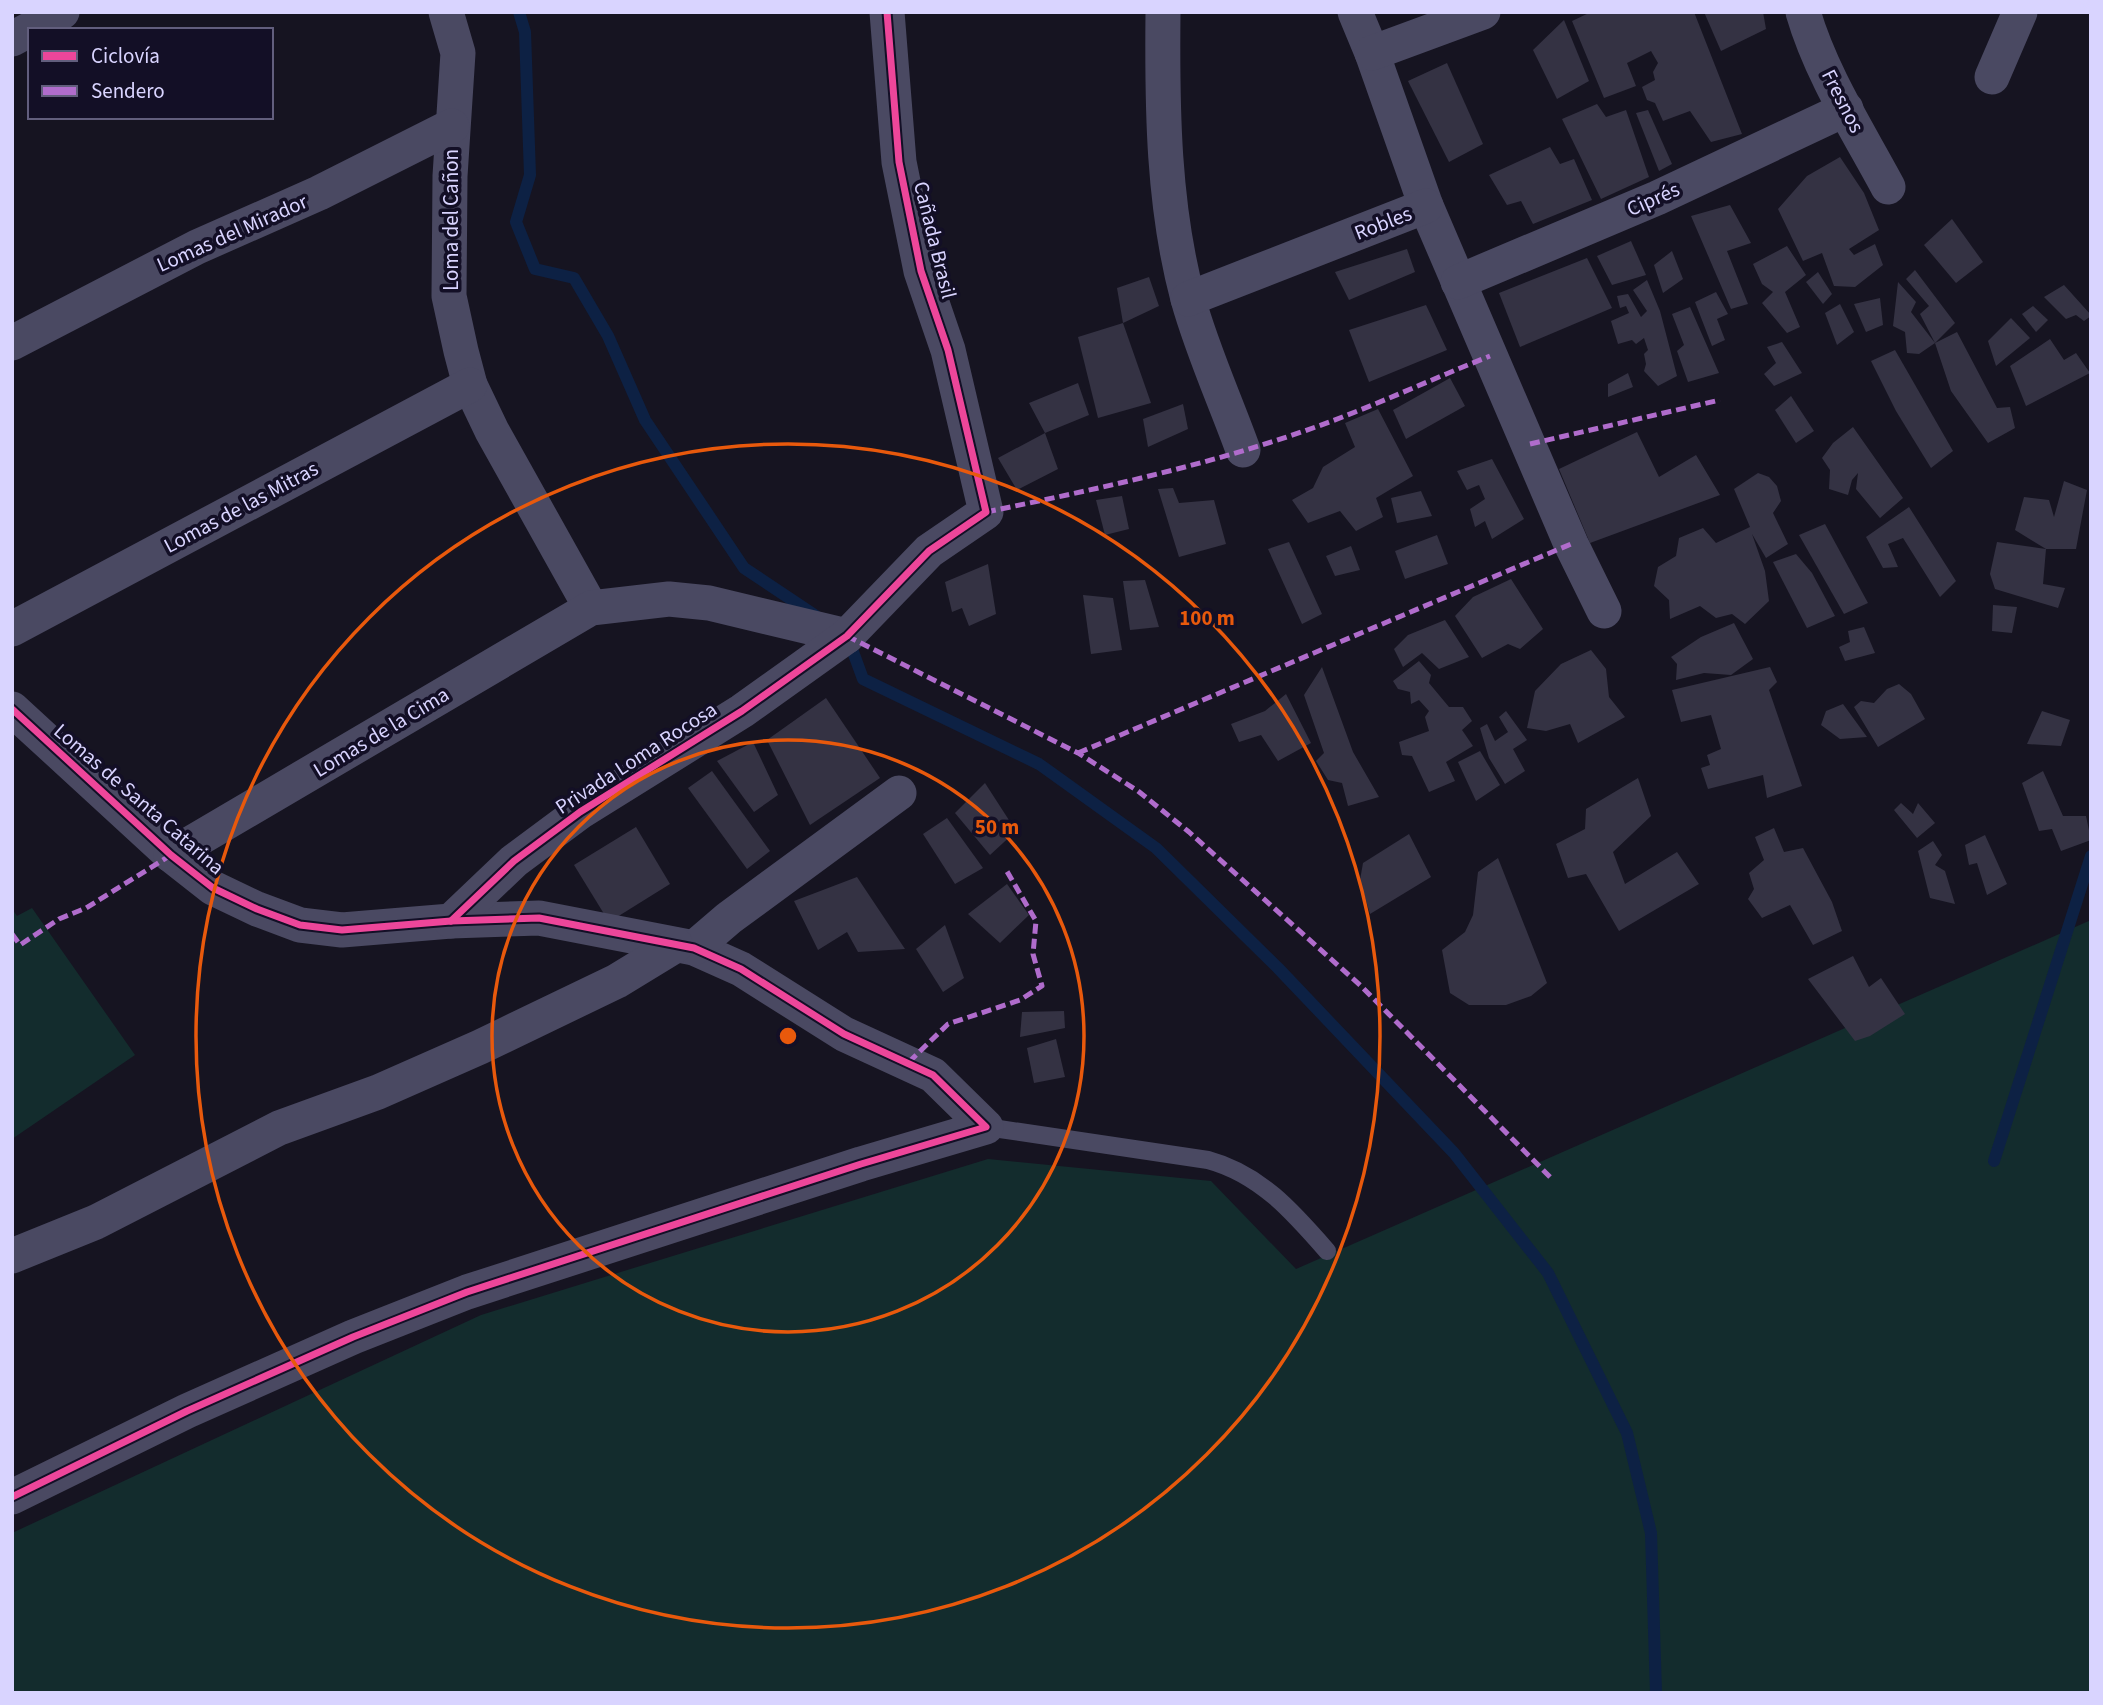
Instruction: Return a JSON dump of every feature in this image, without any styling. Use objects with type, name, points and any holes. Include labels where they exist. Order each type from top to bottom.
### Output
[{"type":"street","points":[[32,28],[62,12]]},
{"type":"street","name":"Loma del Cañon","points":[[446,12],[458,54],[452,126],[449,296],[470,385],[492,431],[591,608]]},
{"type":"street","name":"Cañada Brasil","points":[[887,12],[901,176],[921,271],[948,351],[986,512]]},
{"type":"street","points":[[1163,12],[1162,89],[1169,197],[1188,299],[1243,450]]},
{"type":"street","name":"Robles","points":[[1188,299],[1426,206],[1355,12]]},
{"type":"street","points":[[1372,53],[1483,12]]},
{"type":"street","name":"Fresnos","points":[[1803,12],[1809,31],[1846,109],[1888,187]]},
{"type":"street","points":[[1992,77],[2020,12]]},
{"type":"street","points":[[12,39],[28,30]]},
{"type":"street","name":"Ciprés","points":[[1458,282],[1657,198],[1846,109]]},
{"type":"street","name":"Lomas del Mirador","points":[[12,343],[176,257],[319,194],[452,126]]},
{"type":"street","points":[[1426,206],[1571,544],[1604,611]]},
{"type":"street","name":"Lomas de las Mitras","points":[[12,629],[470,385]]},
{"type":"street","name":"Privada Loma Rocosa","points":[[452,921],[514,861],[580,812],[742,711],[847,636],[929,551],[986,512]]},
{"type":"street","points":[[591,608],[669,599],[709,603],[847,636]]},
{"type":"street","name":"Lomas de la Cima","points":[[171,855],[591,608]]},
{"type":"street","name":"Lomas de Santa Catarina","points":[[12,709],[171,855],[213,888],[300,925],[372,930],[452,921],[539,918],[685,947],[741,969],[844,1034],[933,1075],[986,1127]]},
{"type":"street","points":[[12,1256],[96,1222],[279,1128],[378,1092],[502,1037],[685,947],[729,918],[899,793]]},
{"type":"street","points":[[12,1497],[187,1411],[353,1337],[467,1292],[861,1164],[986,1127]]},
{"type":"lane","points":[[986,1127],[1208,1160],[1229,1166],[1247,1175],[1282,1203],[1328,1251]]},
{"type":"green space","points":[[32,908],[135,1055],[12,1139],[12,909],[17,916]]},
{"type":"green space","points":[[2091,920],[2091,1693],[12,1693],[12,1533],[481,1315],[988,1159],[1211,1181],[1296,1269]]},
{"type":"building","points":[[1591,12],[1694,12],[1742,134],[1711,142],[1690,111],[1663,121],[1655,103],[1647,100],[1642,87],[1655,80],[1653,72],[1658,63],[1651,51],[1627,63],[1636,86],[1604,98],[1572,21]]},
{"type":"building","points":[[1704,12],[1763,12],[1766,29],[1721,51]]},
{"type":"building","points":[[1564,20],[1589,81],[1557,99],[1533,50]]},
{"type":"building","points":[[1447,63],[1483,144],[1449,162],[1408,81]]},
{"type":"building","points":[[1597,104],[1606,117],[1626,110],[1649,177],[1601,199],[1562,119]]},
{"type":"building","points":[[1648,110],[1672,164],[1659,171],[1636,113]]},
{"type":"building","points":[[1550,147],[1560,164],[1574,159],[1592,200],[1533,224],[1521,201],[1507,205],[1489,175]]},
{"type":"building","points":[[1840,157],[1864,193],[1879,230],[1849,249],[1854,255],[1875,244],[1883,265],[1855,287],[1834,286],[1822,253],[1803,261],[1778,209],[1807,176]]},
{"type":"building","points":[[1730,205],[1751,243],[1727,251],[1748,304],[1731,309],[1691,216]]},
{"type":"building","points":[[1952,219],[1983,262],[1956,283],[1924,245]]},
{"type":"building","points":[[1631,241],[1646,275],[1612,285],[1597,256]]},
{"type":"building","points":[[1787,246],[1806,275],[1785,292],[1800,327],[1787,333],[1762,303],[1773,292],[1762,284],[1753,264]]},
{"type":"building","points":[[1407,249],[1415,272],[1349,300],[1335,272]]},
{"type":"building","points":[[1672,251],[1683,279],[1663,293],[1654,265]]},
{"type":"building","points":[[1587,258],[1612,308],[1520,347],[1499,293]]},
{"type":"building","points":[[1915,270],[1955,323],[1935,343],[1920,314],[1929,306],[1906,279]]},
{"type":"building","points":[[1818,272],[1832,294],[1823,304],[1806,282]]},
{"type":"building","points":[[1149,277],[1159,306],[1123,323],[1117,288]]},
{"type":"building","points":[[1647,280],[1660,311],[1677,376],[1658,386],[1644,371],[1644,354],[1648,350],[1644,338],[1636,344],[1632,340],[1618,344],[1611,321],[1629,313],[1626,306],[1620,308],[1617,296],[1628,294],[1641,317],[1647,311],[1633,290]]},
{"type":"building","points":[[1898,282],[1916,302],[1911,312],[1935,343],[1919,354],[1907,353],[1905,332],[1893,326]]},
{"type":"building","points":[[2064,285],[2091,315],[2084,321],[2076,315],[2066,319],[2044,297]]},
{"type":"building","points":[[1716,292],[1728,314],[1717,319],[1725,340],[1712,346],[1695,302]]},
{"type":"building","points":[[1880,298],[1883,325],[1866,332],[1854,304]]},
{"type":"building","points":[[1840,304],[1854,332],[1837,345],[1825,313]]},
{"type":"building","points":[[1426,305],[1447,350],[1369,382],[1349,330]]},
{"type":"building","points":[[2033,306],[2048,320],[2036,332],[2022,314]]},
{"type":"building","points":[[1690,307],[1719,373],[1688,382],[1677,351],[1684,345],[1672,314]]},
{"type":"building","points":[[2011,318],[2030,338],[1996,366],[1988,341]]},
{"type":"building","points":[[1123,323],[1151,403],[1098,418],[1078,337]]},
{"type":"building","points":[[1957,332],[1997,408],[2010,407],[2015,428],[1988,443],[1951,391],[1935,343]]},
{"type":"building","points":[[2050,339],[2064,360],[2076,353],[2090,373],[2026,406],[2010,366]]},
{"type":"building","points":[[1782,342],[1802,373],[1774,386],[1764,374],[1776,363],[1767,347]]},
{"type":"building","points":[[1895,350],[1953,451],[1931,468],[1896,411],[1871,361]]},
{"type":"building","points":[[1628,373],[1633,387],[1608,397],[1608,384]]},
{"type":"building","points":[[1450,378],[1465,406],[1406,439],[1393,410]]},
{"type":"building","points":[[1078,383],[1089,415],[1045,433],[1029,403]]},
{"type":"building","points":[[1791,396],[1814,431],[1796,443],[1775,410]]},
{"type":"building","points":[[1183,404],[1188,429],[1148,447],[1143,419]]},
{"type":"building","points":[[1378,409],[1413,476],[1376,498],[1383,517],[1356,531],[1340,511],[1308,523],[1292,500],[1313,488],[1323,467],[1355,447],[1345,423]]},
{"type":"building","points":[[1853,427],[1903,498],[1880,518],[1856,489],[1858,473],[1852,480],[1848,495],[1829,489],[1830,470],[1822,458],[1833,443]]},
{"type":"building","points":[[1637,432],[1659,477],[1696,455],[1720,495],[1590,543],[1559,469]]},
{"type":"building","points":[[1045,433],[1058,469],[1017,490],[998,458]]},
{"type":"building","points":[[1492,459],[1524,519],[1492,539],[1485,521],[1475,527],[1470,509],[1485,499],[1479,485],[1467,490],[1457,471]]},
{"type":"building","points":[[1758,473],[1769,477],[1777,486],[1781,501],[1773,513],[1788,544],[1766,558],[1752,534],[1765,571],[1769,601],[1745,624],[1732,614],[1716,618],[1700,606],[1670,619],[1669,600],[1654,586],[1658,567],[1676,556],[1679,538],[1703,528],[1716,543],[1750,527],[1734,489]]},
{"type":"building","points":[[2064,481],[2087,490],[2076,549],[2046,549],[2015,530],[2024,497],[2049,500],[2054,517]]},
{"type":"building","points":[[1173,488],[1179,503],[1214,500],[1226,544],[1179,557],[1158,489]]},
{"type":"building","points":[[1421,491],[1432,516],[1397,523],[1391,498]]},
{"type":"building","points":[[1122,496],[1129,529],[1105,535],[1096,500]]},
{"type":"building","points":[[1909,507],[1956,581],[1940,597],[1903,538],[1888,544],[1898,567],[1883,568],[1866,537]]},
{"type":"building","points":[[1825,524],[1868,603],[1844,614],[1799,535]]},
{"type":"building","points":[[1437,535],[1448,564],[1405,579],[1395,551]]},
{"type":"building","points":[[1289,542],[1322,614],[1302,624],[1268,549]]},
{"type":"building","points":[[1997,542],[2046,549],[2043,584],[2065,588],[2058,608],[1995,589],[1990,574]]},
{"type":"building","points":[[1351,546],[1360,570],[1335,576],[1326,556]]},
{"type":"building","points":[[1796,554],[1812,573],[1835,616],[1807,628],[1773,562]]},
{"type":"building","points":[[988,564],[996,614],[969,626],[962,608],[952,612],[945,582]]},
{"type":"building","points":[[1511,579],[1543,629],[1520,649],[1508,644],[1482,658],[1455,616],[1473,597]]},
{"type":"building","points":[[1145,580],[1159,627],[1130,630],[1123,581]]},
{"type":"building","points":[[1083,595],[1113,598],[1122,650],[1091,654]]},
{"type":"building","points":[[1993,605],[2017,607],[2012,633],[1992,631]]},
{"type":"building","points":[[1445,620],[1469,657],[1439,669],[1422,653],[1403,667],[1394,649],[1408,635]]},
{"type":"building","points":[[1734,623],[1753,659],[1731,675],[1704,673],[1676,680],[1677,664],[1671,657],[1701,637]]},
{"type":"building","points":[[1864,627],[1875,653],[1845,661],[1839,647],[1850,642],[1848,631]]},
{"type":"building","points":[[1591,650],[1606,669],[1609,697],[1625,717],[1578,743],[1570,724],[1546,731],[1527,728],[1535,691],[1561,664]]},
{"type":"building","points":[[1419,661],[1431,675],[1429,683],[1449,707],[1463,707],[1472,721],[1462,730],[1473,746],[1446,762],[1455,781],[1429,792],[1412,756],[1402,755],[1399,742],[1429,731],[1425,717],[1429,711],[1419,700],[1411,704],[1410,692],[1398,689],[1393,681]]},
{"type":"building","points":[[1322,667],[1353,752],[1379,797],[1348,806],[1342,783],[1328,780],[1316,761],[1324,753],[1304,695]]},
{"type":"building","points":[[1770,667],[1777,682],[1769,690],[1802,786],[1767,798],[1763,775],[1708,789],[1701,768],[1710,765],[1707,755],[1721,749],[1711,715],[1681,722],[1672,690]]},
{"type":"building","points":[[1899,684],[1911,694],[1925,719],[1878,747],[1854,707],[1861,701],[1874,703],[1887,689]]},
{"type":"building","points":[[1286,694],[1311,743],[1278,761],[1261,735],[1239,742],[1231,724],[1265,711]]},
{"type":"building","points":[[826,698],[880,778],[810,825],[767,740]]},
{"type":"building","points":[[1843,704],[1867,737],[1840,739],[1821,725],[1826,711]]},
{"type":"building","points":[[1506,711],[1527,740],[1513,749],[1525,771],[1505,784],[1489,758],[1480,728],[1487,724],[1495,741],[1508,732],[1499,717]]},
{"type":"building","points":[[2042,711],[2070,720],[2061,746],[2027,744]]},
{"type":"building","points":[[753,742],[778,795],[754,812],[717,761]]},
{"type":"building","points":[[1480,751],[1500,785],[1476,801],[1458,762]]},
{"type":"building","points":[[712,771],[770,851],[747,869],[688,788]]},
{"type":"building","points":[[2043,771],[2063,816],[2086,816],[2091,840],[2061,851],[2052,829],[2039,831],[2022,783]]},
{"type":"building","points":[[1638,778],[1651,816],[1613,852],[1625,884],[1677,852],[1699,884],[1619,931],[1586,874],[1568,878],[1556,844],[1585,829],[1586,809]]},
{"type":"building","points":[[985,783],[1016,831],[990,855],[955,813]]},
{"type":"building","points":[[1901,803],[1913,814],[1918,803],[1935,823],[1917,838],[1894,810]]},
{"type":"building","points":[[947,818],[983,868],[955,884],[923,834]]},
{"type":"building","points":[[636,827],[670,884],[609,922],[574,865]]},
{"type":"building","points":[[1774,828],[1784,852],[1803,848],[1832,902],[1842,931],[1813,945],[1790,905],[1762,918],[1748,899],[1754,889],[1749,873],[1764,860],[1755,837]]},
{"type":"building","points":[[1409,834],[1431,877],[1370,914],[1360,880],[1363,863]]},
{"type":"building","points":[[1985,835],[2007,884],[1987,895],[1977,863],[1969,865],[1965,845]]},
{"type":"building","points":[[1933,841],[1942,855],[1935,865],[1945,871],[1955,904],[1930,898],[1918,851]]},
{"type":"building","points":[[1498,858],[1547,983],[1531,996],[1506,1005],[1469,1005],[1450,993],[1442,950],[1465,932],[1473,915],[1478,872]]},
{"type":"building","points":[[857,877],[905,949],[858,952],[847,932],[818,950],[794,901]]},
{"type":"building","points":[[1007,884],[1029,915],[1000,943],[968,914]]},
{"type":"building","points":[[945,925],[964,978],[943,992],[916,949]]},
{"type":"building","points":[[1853,956],[1869,987],[1881,978],[1905,1014],[1870,1036],[1855,1041],[1808,979]]},
{"type":"building","points":[[1064,1011],[1065,1028],[1020,1037],[1022,1012]]},
{"type":"building","points":[[1056,1039],[1065,1077],[1034,1083],[1027,1048]]},
{"type":"waterway","points":[[519,12],[525,32],[530,175],[516,222],[535,269],[574,278],[608,336],[645,420],[744,568],[816,616]]},
{"type":"waterway","points":[[848,638],[863,679],[1039,764],[1156,848],[1278,968],[1454,1153],[1548,1273],[1627,1433],[1651,1533],[1656,1693]]},
{"type":"waterway","points":[[1994,1161],[2091,856]]},
{"type":"marked path","points":[[986,512],[1117,484],[1247,450],[1332,421],[1490,356]]},
{"type":"marked path","points":[[1530,444],[1720,400]]},
{"type":"marked path","points":[[1078,753],[1571,544]]},
{"type":"marked path","points":[[847,636],[1078,753],[1138,791],[1189,832],[1361,986],[1551,1178]]},
{"type":"marked path","points":[[12,934],[20,945],[59,919],[86,908],[171,855]]},
{"type":"marked path","points":[[909,1062],[948,1024],[1020,1000],[1042,986],[1033,954],[1036,921],[1005,868]]},
{"type":"cycle path","points":[[451,921],[514,861],[580,812],[742,711],[847,636],[929,551],[986,512],[948,350],[921,271],[899,162],[887,12]]},
{"type":"cycle path","points":[[12,709],[171,855],[213,888],[257,909],[300,925],[342,930],[451,921],[539,918],[694,948],[741,969],[844,1034],[933,1075],[986,1127],[861,1164],[467,1292],[353,1337],[187,1411],[12,1497]]}]
